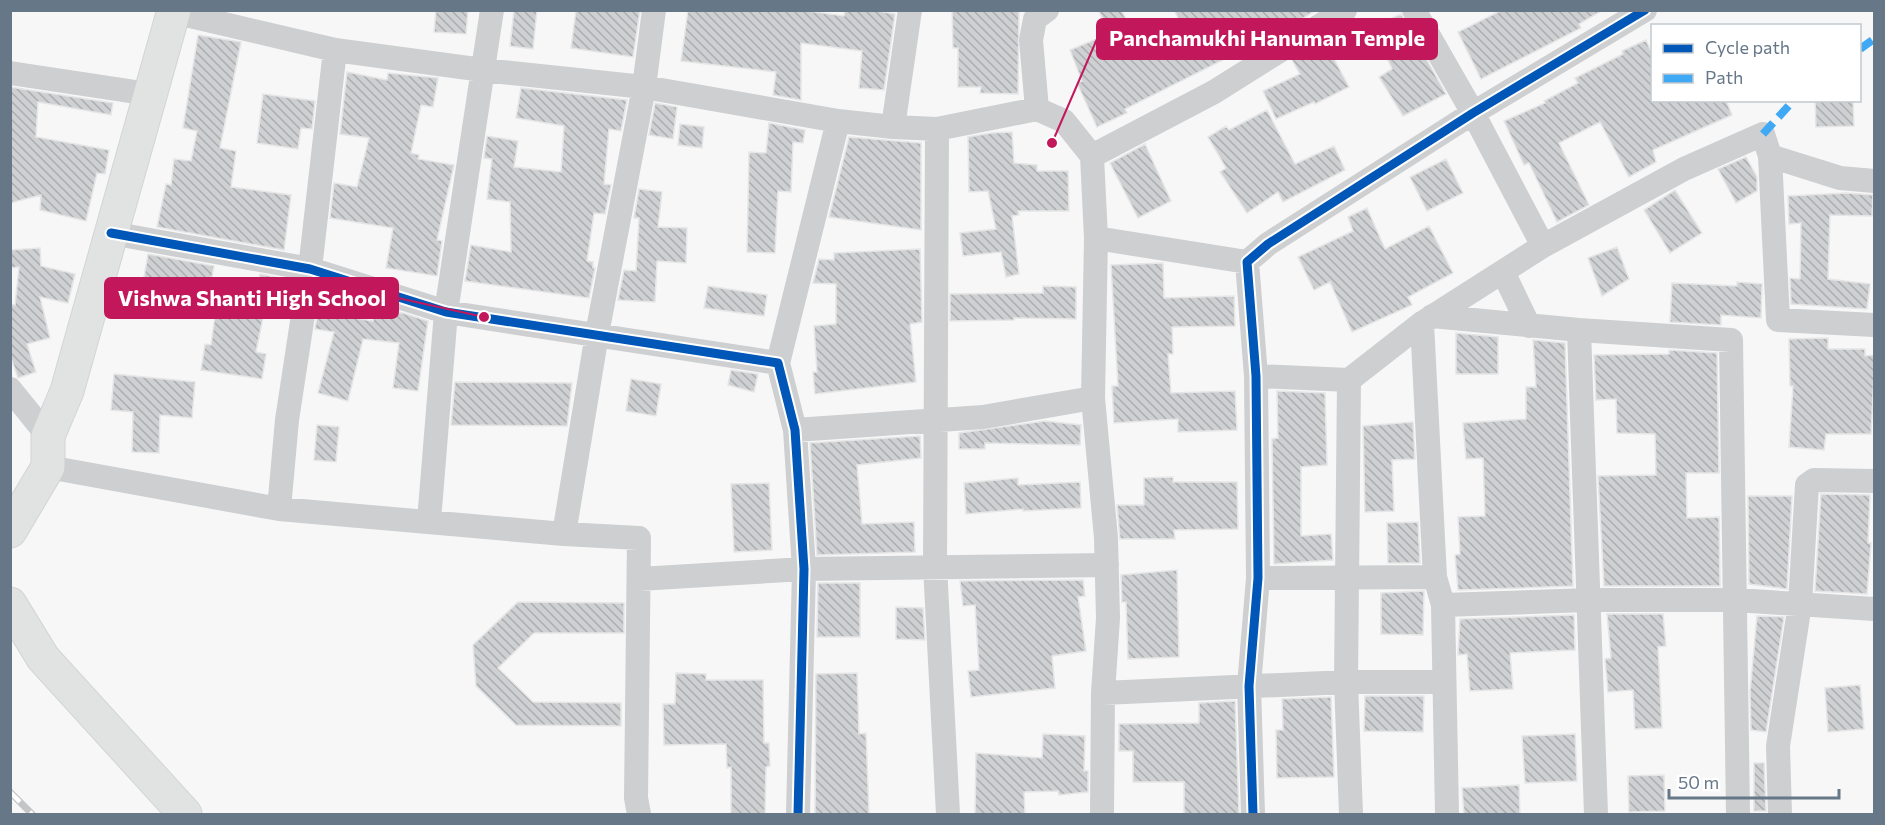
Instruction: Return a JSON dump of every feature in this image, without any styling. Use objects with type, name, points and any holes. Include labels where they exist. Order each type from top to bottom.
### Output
[{"type":"main road","points":[[10,531],[48,452],[173,11]]},
{"type":"main road","points":[[10,604],[43,658],[185,814]]},
{"type":"street","points":[[429,521],[446,312],[492,10]]},
{"type":"street","points":[[564,534],[597,334],[644,87],[654,10]]},
{"type":"street","points":[[893,127],[910,10]]},
{"type":"street","points":[[1037,109],[1031,40],[1035,19],[1047,10]]},
{"type":"street","points":[[1092,156],[1214,92],[1345,10]]},
{"type":"street","points":[[1414,10],[1473,113],[1543,246]]},
{"type":"street","points":[[1247,262],[1268,244],[1473,113],[1645,10]]},
{"type":"street","points":[[173,11],[335,50],[483,70],[644,87],[838,121],[937,129],[1037,109],[1064,121],[1092,156],[1096,237],[1093,398],[1107,565],[1108,618],[1103,693],[1102,814]]},
{"type":"street","points":[[279,509],[287,420],[310,268],[335,50]]},
{"type":"street","points":[[10,73],[148,94]]},
{"type":"street","points":[[798,814],[804,569],[795,430],[778,363],[838,121]]},
{"type":"street","points":[[937,129],[935,566],[948,814]]},
{"type":"street","points":[[1256,376],[1349,380],[1427,319],[1543,246],[1684,168],[1763,134],[1770,156],[1778,320],[1875,325]]},
{"type":"street","points":[[1770,156],[1840,178],[1875,181]]},
{"type":"street","points":[[111,233],[310,268],[446,312],[778,363]]},
{"type":"street","points":[[1096,237],[1247,262]]},
{"type":"street","points":[[1247,262],[1256,376],[1258,578],[1249,686],[1253,814]]},
{"type":"street","points":[[1503,272],[1529,326]]},
{"type":"street","points":[[1427,319],[1731,340],[1738,814]]},
{"type":"street","points":[[1427,319],[1435,577],[1443,605],[1447,814]]},
{"type":"street","points":[[1579,330],[1596,814]]},
{"type":"street","points":[[1349,380],[1346,682],[1351,814]]},
{"type":"street","points":[[10,389],[48,452],[279,509],[564,534],[639,538],[636,798],[639,814]]},
{"type":"street","points":[[795,430],[937,422],[983,417],[1093,398]]},
{"type":"street","points":[[1780,814],[1778,746],[1800,604],[1808,483],[1814,480],[1875,481]]},
{"type":"street","points":[[639,579],[804,569],[1107,565]]},
{"type":"street","points":[[1258,578],[1435,577]]},
{"type":"street","points":[[1443,605],[1588,600],[1736,600],[1875,609]]},
{"type":"street","points":[[1103,693],[1346,682],[1444,682]]},
{"type":"building","points":[[436,10],[468,10],[466,34],[434,32]]},
{"type":"building","points":[[514,10],[537,10],[533,49],[510,46]]},
{"type":"building","points":[[576,10],[640,10],[633,57],[571,48]]},
{"type":"building","points":[[688,10],[801,10],[844,16],[845,10],[872,10],[895,14],[884,90],[859,88],[862,51],[801,43],[801,100],[773,95],[776,72],[681,61]]},
{"type":"building","points":[[952,10],[1019,10],[1018,94],[980,93],[981,87],[958,87],[958,48],[953,48]]},
{"type":"building","points":[[1098,10],[1121,10],[1144,51],[1184,29],[1174,10],[1316,10],[1279,34],[1277,30],[1236,51],[1237,53],[1125,109],[1127,113],[1097,127],[1077,83],[1082,81],[1070,50],[1111,33]]},
{"type":"building","points":[[1502,10],[1603,10],[1579,24],[1581,28],[1481,79],[1458,32]]},
{"type":"building","points":[[1401,14],[1446,94],[1403,116],[1379,77],[1392,69],[1373,27]]},
{"type":"building","points":[[198,35],[241,42],[220,148],[236,151],[231,187],[291,195],[284,250],[157,227],[166,184],[171,185],[174,159],[191,161],[197,131],[183,128]]},
{"type":"building","points":[[1324,40],[1349,87],[1315,104],[1314,102],[1276,119],[1263,91],[1300,74],[1292,60]]},
{"type":"building","points":[[1646,40],[1651,51],[1651,102],[1727,102],[1732,115],[1653,150],[1656,162],[1629,177],[1600,122],[1559,143],[1589,205],[1557,222],[1529,163],[1524,165],[1504,121],[1545,103],[1544,101],[1578,83],[1575,78],[1623,54],[1622,51]]},
{"type":"building","points":[[347,72],[387,80],[388,73],[438,78],[433,107],[421,105],[411,153],[419,155],[418,159],[454,165],[437,240],[442,241],[437,276],[386,268],[393,228],[330,218],[334,183],[357,187],[369,138],[340,134]]},
{"type":"building","points":[[10,87],[113,103],[111,115],[38,102],[36,137],[109,150],[105,174],[97,173],[86,221],[40,210],[41,195],[10,203]]},
{"type":"building","points":[[521,88],[627,100],[621,131],[609,129],[604,184],[611,185],[605,214],[594,213],[587,261],[593,262],[593,268],[595,268],[589,298],[465,281],[471,245],[511,252],[510,202],[487,199],[492,159],[484,158],[487,136],[518,141],[514,167],[561,172],[564,126],[516,118]]},
{"type":"building","points":[[263,94],[315,101],[312,129],[301,128],[298,149],[257,143]]},
{"type":"building","points":[[1815,102],[1853,102],[1854,126],[1816,127]]},
{"type":"building","points":[[655,103],[677,107],[673,139],[649,135]]},
{"type":"building","points":[[1267,110],[1295,164],[1334,146],[1345,170],[1283,202],[1278,192],[1247,213],[1220,172],[1226,168],[1208,137],[1226,126],[1229,130]]},
{"type":"building","points":[[769,123],[805,130],[803,143],[793,142],[791,192],[778,191],[775,253],[747,252],[749,152],[766,153]]},
{"type":"building","points":[[680,124],[704,127],[702,148],[678,145]]},
{"type":"building","points":[[1012,132],[1014,163],[1037,165],[1037,171],[1068,171],[1069,211],[1018,211],[1019,215],[1012,216],[1019,274],[1006,277],[1001,252],[963,256],[960,233],[996,229],[988,191],[969,192],[968,137]]},
{"type":"building","points":[[849,137],[921,143],[921,230],[829,217]]},
{"type":"building","points":[[1145,144],[1171,201],[1138,218],[1110,163]]},
{"type":"building","points":[[1746,157],[1757,177],[1757,191],[1736,203],[1718,169]]},
{"type":"building","points":[[1446,159],[1463,193],[1427,211],[1410,177]]},
{"type":"building","points":[[639,189],[662,192],[658,227],[687,228],[686,263],[657,261],[655,302],[618,300],[624,270],[636,271],[639,218],[634,218]]},
{"type":"building","points":[[1675,190],[1702,233],[1670,253],[1644,210]]},
{"type":"building","points":[[1847,193],[1873,195],[1872,216],[1830,215],[1828,279],[1870,284],[1867,309],[1791,304],[1790,278],[1800,279],[1801,223],[1789,224],[1788,196]]},
{"type":"building","points":[[1367,208],[1385,249],[1429,226],[1453,273],[1408,297],[1412,305],[1352,332],[1330,282],[1314,290],[1298,257],[1353,231],[1348,217]]},
{"type":"building","points":[[1617,247],[1629,279],[1602,296],[1588,258]]},
{"type":"building","points":[[40,248],[41,266],[75,274],[68,303],[40,297],[50,338],[27,344],[36,372],[18,378],[10,355],[10,304],[15,305],[19,267],[10,268],[10,250]]},
{"type":"building","points":[[920,249],[922,322],[910,324],[916,382],[815,394],[813,372],[817,372],[814,326],[836,324],[836,284],[813,283],[819,259],[834,260],[834,253]]},
{"type":"building","points":[[148,254],[214,266],[207,305],[141,294]]},
{"type":"building","points":[[1163,263],[1164,298],[1234,296],[1235,326],[1172,327],[1173,354],[1168,354],[1171,393],[1235,391],[1237,430],[1178,432],[1178,419],[1114,423],[1112,386],[1118,386],[1111,265]]},
{"type":"building","points":[[260,274],[280,278],[274,310],[265,308],[256,352],[266,354],[262,379],[201,370],[205,344],[211,345],[218,293],[255,299]]},
{"type":"building","points":[[1737,282],[1762,284],[1761,318],[1721,315],[1721,325],[1670,322],[1672,283],[1737,286]]},
{"type":"building","points":[[708,286],[767,295],[764,316],[704,308]]},
{"type":"building","points":[[1043,286],[1076,287],[1076,319],[1014,318],[1014,320],[950,321],[950,294],[1043,293]]},
{"type":"building","points":[[374,310],[403,313],[428,321],[418,391],[393,388],[399,343],[363,339],[348,401],[318,393],[334,332],[315,329],[318,311],[373,321]]},
{"type":"building","points":[[1456,333],[1498,337],[1498,374],[1456,374]]},
{"type":"building","points":[[1828,338],[1828,349],[1865,349],[1865,356],[1875,355],[1871,434],[1826,434],[1824,450],[1789,447],[1793,386],[1790,386],[1789,339]]},
{"type":"building","points":[[1533,340],[1565,343],[1573,586],[1458,590],[1455,555],[1460,554],[1458,517],[1485,516],[1483,458],[1466,459],[1463,423],[1526,419],[1526,387],[1536,387]]},
{"type":"building","points":[[1669,350],[1717,353],[1719,473],[1686,473],[1687,518],[1719,517],[1720,586],[1604,586],[1598,476],[1656,475],[1655,434],[1617,433],[1616,399],[1596,400],[1594,355],[1669,354]]},
{"type":"building","points":[[731,370],[758,374],[754,392],[728,385]]},
{"type":"building","points":[[114,374],[195,382],[192,418],[160,415],[159,453],[132,452],[133,412],[111,410]]},
{"type":"building","points":[[631,379],[661,384],[656,416],[626,411]]},
{"type":"building","points":[[455,382],[572,383],[567,426],[451,425]]},
{"type":"building","points":[[1277,391],[1325,393],[1327,465],[1301,467],[1301,536],[1331,534],[1333,560],[1274,564],[1272,439],[1278,438]]},
{"type":"building","points":[[1045,421],[1081,425],[1080,445],[985,443],[985,449],[959,449],[959,433]]},
{"type":"building","points":[[1413,422],[1415,459],[1392,460],[1394,511],[1365,512],[1363,426]]},
{"type":"building","points":[[317,425],[339,427],[336,462],[314,460]]},
{"type":"building","points":[[920,436],[921,458],[857,465],[862,524],[914,522],[915,552],[817,555],[810,443]]},
{"type":"building","points":[[1173,477],[1173,482],[1237,482],[1238,529],[1174,530],[1175,539],[1120,539],[1117,505],[1144,505],[1144,478]]},
{"type":"building","points":[[1018,478],[1018,485],[1080,482],[1081,508],[1023,511],[1023,509],[966,514],[964,483]]},
{"type":"building","points":[[769,483],[772,550],[734,552],[731,484]]},
{"type":"building","points":[[1821,494],[1870,495],[1868,543],[1871,543],[1867,594],[1815,591]]},
{"type":"building","points":[[1748,496],[1792,496],[1787,589],[1749,584]]},
{"type":"building","points":[[1418,522],[1420,563],[1388,563],[1387,523]]},
{"type":"building","points":[[1177,570],[1179,657],[1128,659],[1126,602],[1122,602],[1121,575]]},
{"type":"building","points":[[1083,580],[1085,596],[1078,597],[1086,651],[1052,656],[1055,688],[971,697],[968,671],[979,670],[975,605],[963,606],[960,581]]},
{"type":"building","points":[[818,583],[860,583],[860,637],[817,637]]},
{"type":"building","points":[[1424,591],[1423,635],[1381,634],[1381,593]]},
{"type":"building","points":[[518,602],[624,603],[624,633],[534,633],[498,668],[533,702],[621,703],[621,726],[516,725],[476,686],[473,645]]},
{"type":"building","points":[[896,607],[923,608],[925,640],[896,639]]},
{"type":"building","points":[[1607,614],[1663,614],[1666,646],[1658,647],[1662,728],[1635,729],[1633,690],[1608,692],[1605,659],[1611,658]]},
{"type":"building","points":[[1574,615],[1575,650],[1510,653],[1513,689],[1470,691],[1467,654],[1458,655],[1460,619]]},
{"type":"building","points":[[1757,616],[1784,617],[1766,732],[1751,730],[1750,692]]},
{"type":"building","points":[[676,673],[706,674],[706,680],[763,680],[764,743],[769,743],[770,766],[766,767],[765,814],[731,814],[731,767],[727,768],[726,744],[664,745],[663,704],[675,704]]},
{"type":"building","points":[[857,673],[859,734],[866,733],[869,814],[815,814],[816,674]]},
{"type":"building","points":[[1860,685],[1864,729],[1828,732],[1825,688]]},
{"type":"building","points":[[1365,696],[1424,696],[1423,732],[1364,731]]},
{"type":"building","points":[[1331,697],[1334,777],[1277,778],[1276,730],[1283,730],[1282,699]]},
{"type":"building","points":[[1235,701],[1239,814],[1184,814],[1184,782],[1133,782],[1133,751],[1119,751],[1119,724],[1199,723],[1199,703]]},
{"type":"building","points":[[1043,734],[1085,736],[1084,771],[1088,771],[1088,792],[1059,795],[1058,791],[1024,792],[1025,814],[975,814],[976,753],[1042,758]]},
{"type":"building","points":[[1575,734],[1577,781],[1525,783],[1522,736]]},
{"type":"building","points":[[1754,763],[1764,763],[1766,811],[1754,811]]},
{"type":"building","points":[[1664,775],[1665,811],[1629,812],[1628,776]]},
{"type":"building","points":[[1519,785],[1520,814],[1464,814],[1462,788]]},
{"type":"railway","points":[[10,792],[32,814]]},
{"type":"marked path","points":[[1861,48],[1874,39]]},
{"type":"marked path","points":[[1763,134],[1792,102]]},
{"type":"cycle path","points":[[1253,814],[1249,686],[1258,578],[1256,376],[1247,262],[1268,244],[1473,113],[1645,10]]},
{"type":"cycle path","points":[[111,233],[310,269],[446,312],[778,363],[795,430],[804,569],[798,814]]},
{"type":"place","name":"Panchamukhi Hanuman Temple","points":[[1052,143]]},
{"type":"place","name":"Vishwa Shanti High School","points":[[484,317]]}]
